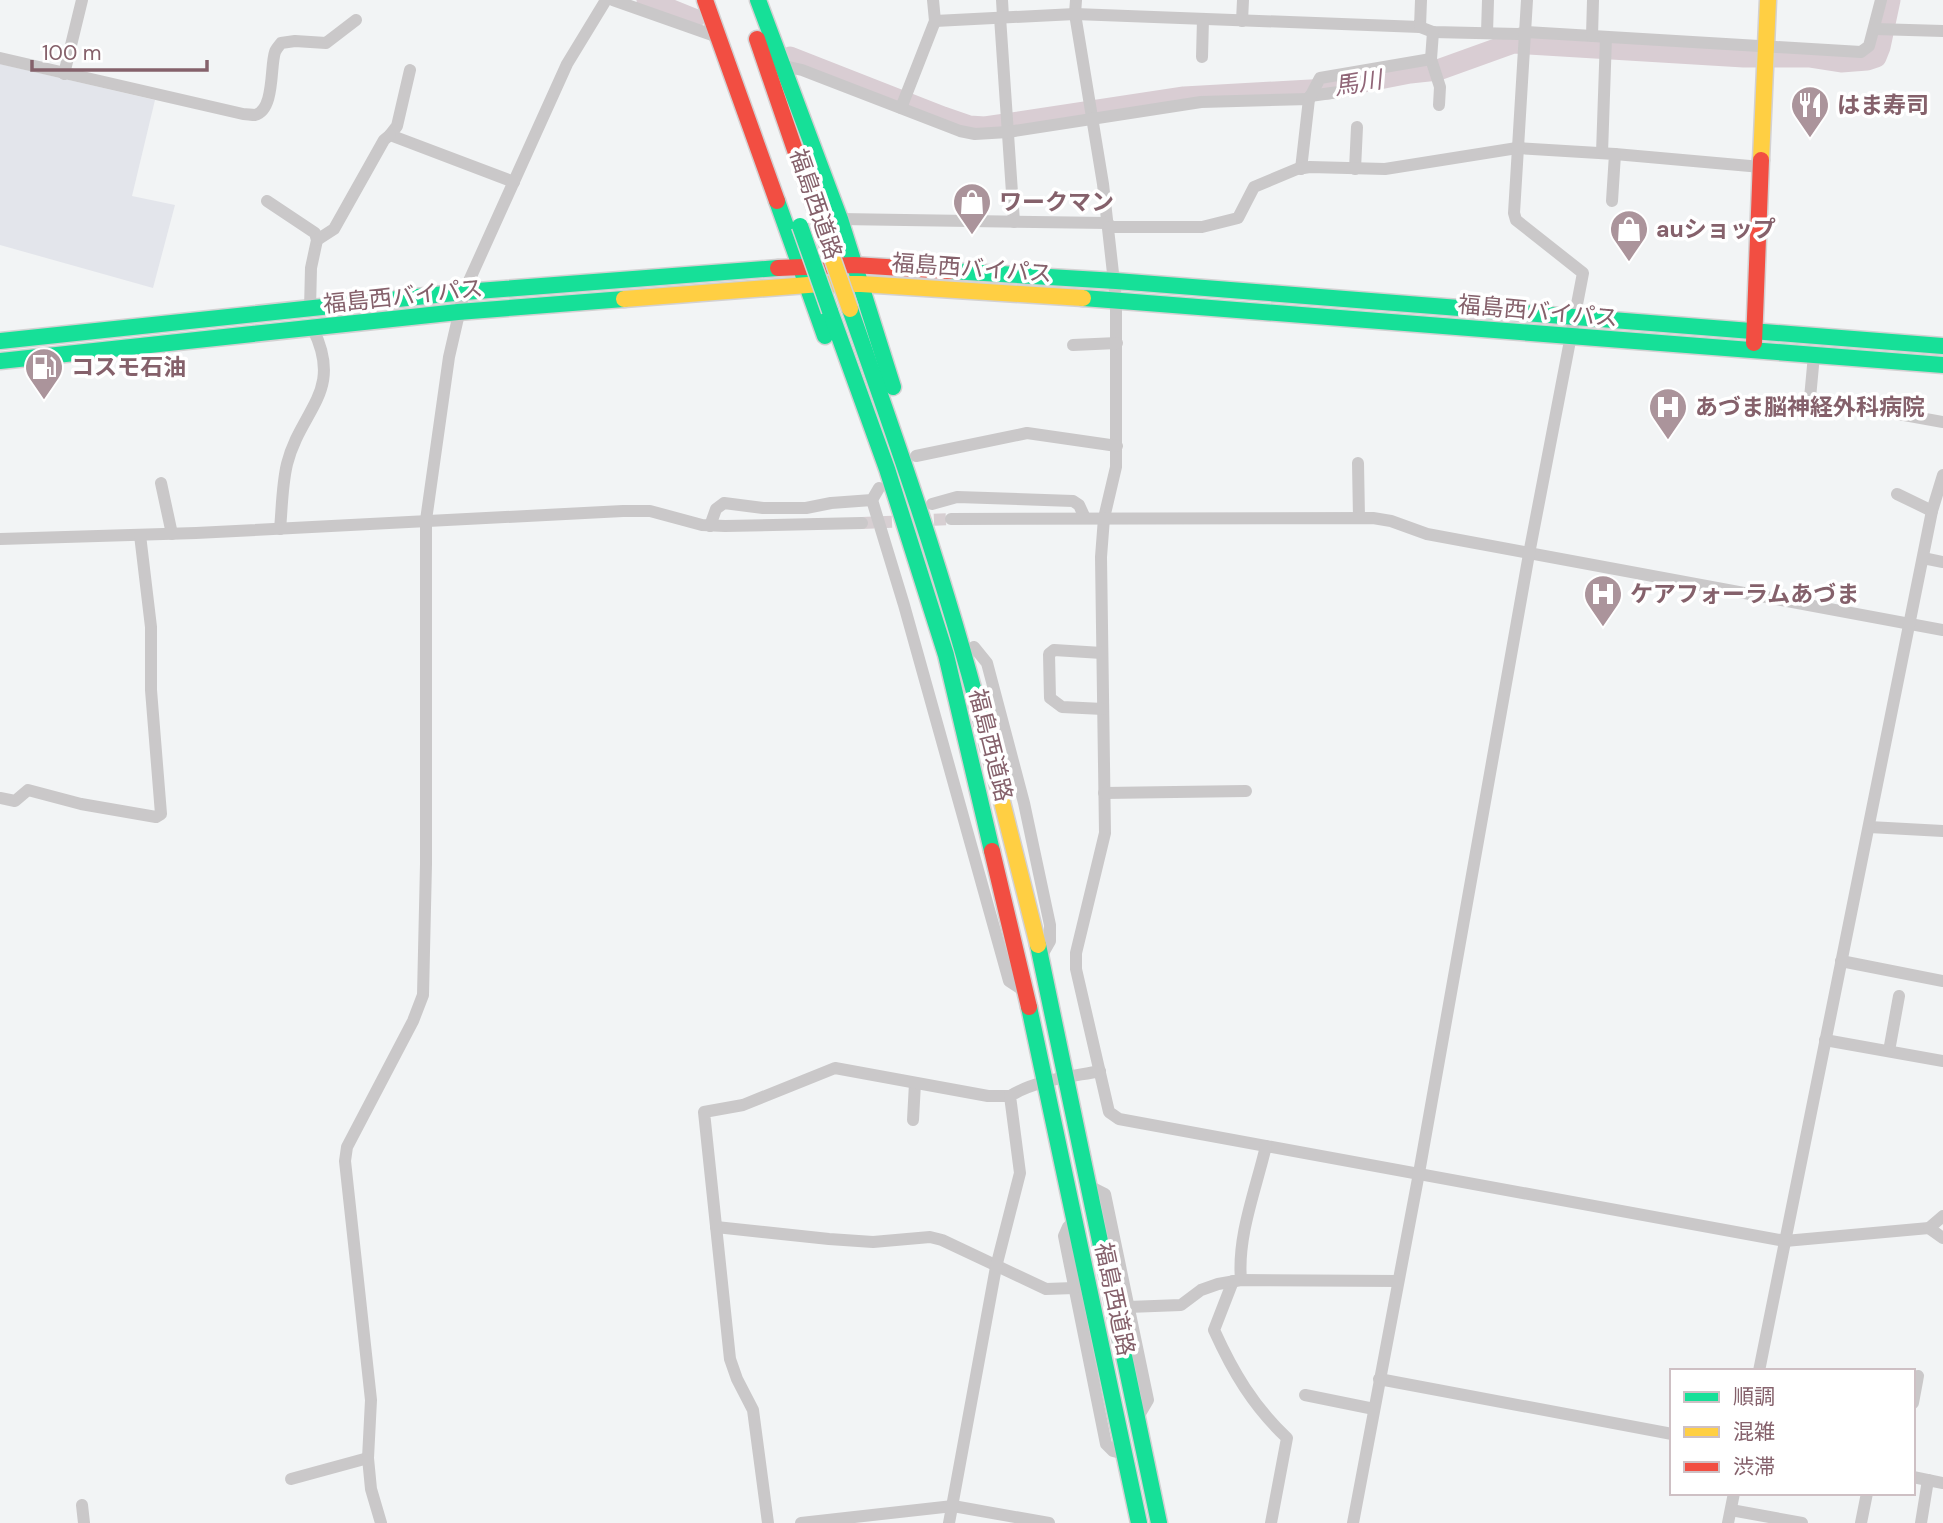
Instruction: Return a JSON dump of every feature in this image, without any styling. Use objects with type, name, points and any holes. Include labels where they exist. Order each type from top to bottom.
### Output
[{"type":"main road","points":[[705,0],[806,285],[876,494],[901,551],[967,796],[996,861]]},
{"type":"main road","name":"福島西道路","points":[[720,0],[887,469],[946,655],[1047,1082],[1139,1523]]},
{"type":"main road","name":"福島西道路","points":[[743,0],[904,463],[964,652],[1041,957],[1159,1523]]},
{"type":"main road","points":[[758,0],[840,219],[932,504],[1011,783],[1008,819]]},
{"type":"main road","points":[[1753,351],[1768,0]]},
{"type":"main road","name":"福島西バイパス","points":[[0,341],[464,292],[798,266],[854,265],[1116,281],[1943,346]]},
{"type":"main road","name":"福島西バイパス","points":[[0,361],[458,312],[806,285],[861,284],[1116,300],[1943,365]]},
{"type":"street","points":[[64,74],[82,0]]},
{"type":"street","points":[[381,1523],[371,1489],[368,1458],[371,1400],[345,1161],[346,1146],[413,1021],[423,995],[426,864],[426,520],[449,356],[464,292],[567,64],[606,0]]},
{"type":"street","points":[[613,0],[718,37]]},
{"type":"street","points":[[902,104],[935,21],[933,0]]},
{"type":"street","points":[[1002,0],[1006,126],[1014,222]]},
{"type":"street","points":[[1076,0],[1075,14],[1116,281],[1116,467],[1104,518],[1101,557],[1105,833],[1076,953],[1076,969],[1109,1112],[1119,1119],[1785,1241],[1929,1228],[1943,1216]]},
{"type":"street","points":[[1242,21],[1243,0]]},
{"type":"street","points":[[1421,0],[1440,87],[1439,105]]},
{"type":"street","points":[[1487,33],[1489,0]]},
{"type":"street","points":[[1353,1523],[1419,1173],[1529,554],[1583,273],[1516,220],[1514,213],[1527,0]]},
{"type":"street","points":[[1592,36],[1593,0]]},
{"type":"street","points":[[935,21],[1075,14],[1592,36],[1606,39],[1861,52],[1881,29],[1881,0]]},
{"type":"street","points":[[1202,57],[1203,19]]},
{"type":"street","points":[[0,58],[256,115],[266,101],[274,53],[281,43],[326,43],[356,20]]},
{"type":"street","points":[[1881,29],[1943,31]]},
{"type":"street","points":[[1606,39],[1612,201]]},
{"type":"street","points":[[1301,169],[1311,93],[1320,78],[1433,62]]},
{"type":"street","points":[[784,66],[902,104],[960,131],[975,134],[1006,126],[1092,113],[1353,90]]},
{"type":"street","points":[[317,240],[334,229],[384,141],[397,126],[410,70]]},
{"type":"street","points":[[1355,169],[1357,127]]},
{"type":"street","points":[[390,135],[514,182]]},
{"type":"street","points":[[840,219],[1202,227],[1238,218],[1254,187],[1301,169],[1385,169],[1517,148],[1609,153],[1761,167]]},
{"type":"street","points":[[267,201],[315,233],[317,240],[311,268],[310,309]]},
{"type":"street","points":[[280,529],[287,465],[317,401],[325,376],[321,346],[313,329]]},
{"type":"street","points":[[1073,345],[1117,344]]},
{"type":"street","points":[[1814,355],[1810,398],[1943,422]]},
{"type":"street","points":[[916,456],[1027,433],[1117,446]]},
{"type":"street","points":[[1358,463],[1359,517]]},
{"type":"street","points":[[1759,1369],[1932,511],[1943,475]]},
{"type":"street","points":[[161,484],[172,534]]},
{"type":"street","points":[[710,526],[716,509],[724,503],[763,508],[806,508],[876,494],[904,605],[1009,981],[1026,992]]},
{"type":"street","points":[[1897,494],[1932,511]]},
{"type":"street","points":[[932,504],[957,496],[1073,501],[1079,505],[1085,519]]},
{"type":"street","points":[[0,539],[172,534],[650,511],[710,526],[862,523]]},
{"type":"street","points":[[951,519],[1359,517],[1391,521],[1427,534],[1529,554],[1943,630]]},
{"type":"street","points":[[0,797],[15,801],[28,790],[81,804],[156,817],[161,814],[151,690],[152,627],[140,535]]},
{"type":"street","points":[[1923,558],[1943,562]]},
{"type":"street","points":[[974,647],[987,663],[1024,803],[1050,925],[1050,941],[1041,957]]},
{"type":"street","points":[[1102,653],[1054,649],[1049,654],[1048,689],[1050,698],[1062,707],[1103,709]]},
{"type":"street","points":[[1104,793],[1246,791]]},
{"type":"street","points":[[1869,827],[1943,831]]},
{"type":"street","points":[[1841,961],[1943,981]]},
{"type":"street","points":[[1889,1051],[1899,996]]},
{"type":"street","points":[[1825,1040],[1943,1061]]},
{"type":"street","points":[[768,1523],[753,1410],[730,1359],[704,1112],[743,1105],[835,1068],[988,1096],[1010,1097],[1020,1090],[1047,1082],[1100,1071]]},
{"type":"street","points":[[913,1120],[915,1083]]},
{"type":"street","points":[[949,1523],[996,1267],[1020,1173],[1010,1097]]},
{"type":"street","points":[[1266,1146],[1248,1219],[1237,1281],[1214,1330],[1248,1395],[1264,1416],[1287,1438],[1271,1523]]},
{"type":"street","points":[[1089,1186],[1105,1194],[1148,1400],[1138,1418]]},
{"type":"street","points":[[1075,1220],[1064,1236],[1106,1444],[1113,1451],[1125,1454]]},
{"type":"street","points":[[716,1227],[873,1242],[930,1237],[942,1240],[1046,1289],[1074,1288]]},
{"type":"street","points":[[1929,1228],[1943,1238]]},
{"type":"street","points":[[1128,1307],[1181,1305],[1200,1290],[1237,1281],[1398,1281]]},
{"type":"street","points":[[1915,1392],[1918,1376]]},
{"type":"street","points":[[1379,1379],[1670,1434]]},
{"type":"street","points":[[1305,1395],[1374,1409]]},
{"type":"street","points":[[291,1479],[368,1458]]},
{"type":"street","points":[[1915,1477],[1943,1483]]},
{"type":"street","points":[[1921,1523],[1928,1480]]},
{"type":"street","points":[[1728,1523],[1734,1495]]},
{"type":"street","points":[[1861,1523],[1867,1495]]},
{"type":"street","points":[[82,1505],[84,1523]]},
{"type":"street","points":[[801,1523],[953,1506],[1049,1523]]},
{"type":"street","points":[[1731,1510],[1802,1523]]},
{"type":"shaded area","points":[[0,64],[155,100],[132,196],[175,205],[153,288],[0,245]]},
{"type":"waterway","name":"馬川","points":[[647,0],[694,19]]},
{"type":"waterway","name":"馬川","points":[[790,57],[943,117],[969,126],[985,127],[1184,97],[1328,89],[1438,70],[1513,43],[1744,57],[1809,57],[1841,62],[1867,60],[1876,57],[1880,47],[1890,0]]},
{"type":"tunnel","points":[[862,523],[951,519]]},
{"type":"traffic: fast","points":[[758,0],[840,219],[893,387]]},
{"type":"traffic: fast","points":[[777,201],[825,336]]},
{"type":"traffic: fast","points":[[800,226],[830,311]]},
{"type":"traffic: fast","points":[[0,341],[464,292],[778,268]]},
{"type":"traffic: fast","points":[[950,271],[1116,281],[1943,346]]},
{"type":"traffic: fast","points":[[1083,298],[1943,365]]},
{"type":"traffic: fast","points":[[0,361],[458,312],[624,299]]},
{"type":"traffic: fast","points":[[850,309],[937,566],[982,722]]},
{"type":"traffic: fast","points":[[830,311],[887,469],[946,655],[992,851]]},
{"type":"traffic: fast","points":[[1038,945],[1159,1523]]},
{"type":"traffic: fast","points":[[1029,1007],[1139,1523]]},
{"type":"traffic: slow","points":[[1761,160],[1768,0]]},
{"type":"traffic: slow","points":[[820,223],[850,309]]},
{"type":"traffic: slow","points":[[624,299],[821,284],[861,284],[1083,298]]},
{"type":"traffic: slow","points":[[982,722],[1038,945]]},
{"type":"traffic: jam","points":[[705,0],[777,201]]},
{"type":"traffic: jam","points":[[757,39],[820,223]]},
{"type":"traffic: jam","points":[[1754,343],[1761,160]]},
{"type":"traffic: jam","points":[[778,268],[854,265],[950,271]]},
{"type":"traffic: jam","points":[[992,851],[1029,1007]]},
{"type":"place","name":"はま寿司","points":[[1810,139]]},
{"type":"place","name":"ワークマン","points":[[972,236]]},
{"type":"place","name":"auショップ","points":[[1629,263]]},
{"type":"place","name":"コスモ石油","points":[[44,401]]},
{"type":"place","name":"あづま脳神経外科病院","points":[[1668,441]]},
{"type":"place","name":"ケアフォーラムあづま","points":[[1603,628]]}]
